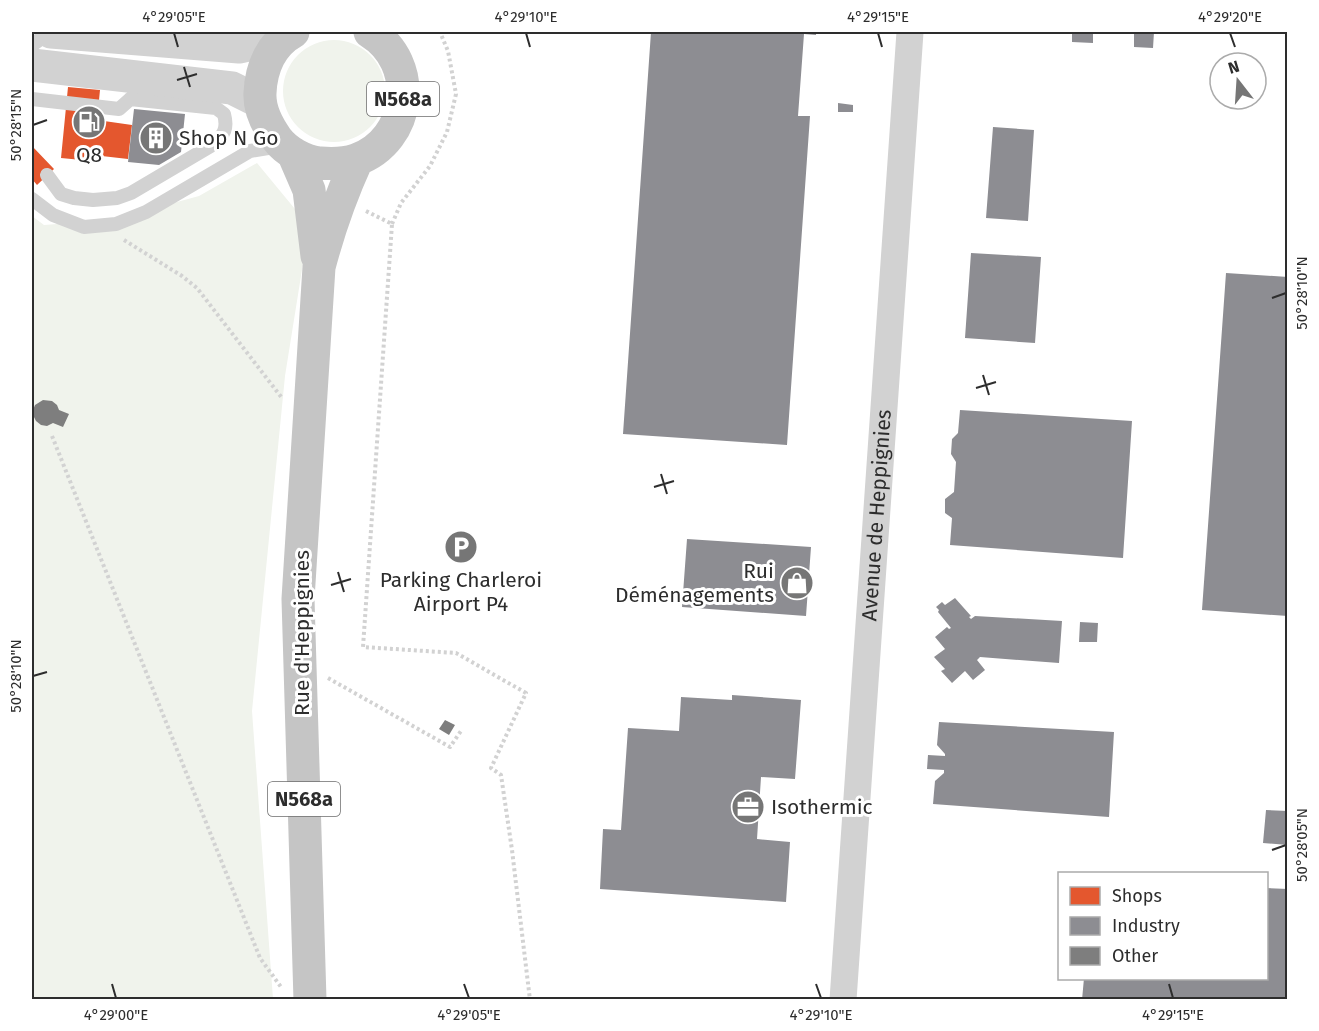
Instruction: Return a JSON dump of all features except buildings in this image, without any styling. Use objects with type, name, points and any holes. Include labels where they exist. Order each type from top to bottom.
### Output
[{"type":"main road","name":"N568a","points":[[290,33],[270,53],[260,77],[260,102],[267,126],[287,149],[313,162],[335,164],[357,160],[378,147],[394,128],[403,105],[403,81],[395,57],[380,38],[370,32]]},
{"type":"main road","name":"Rue d'Heppignies","points":[[287,149],[309,190],[319,267],[298,599],[310,997]]},
{"type":"main road","name":"Rue d'Heppignies","points":[[319,267],[332,221],[357,160]]},
{"type":"street","points":[[51,32],[239,47],[290,33]]},
{"type":"street","name":"Avenue de Heppignies","points":[[843,999],[910,32]]},
{"type":"street","points":[[32,65],[141,88],[232,88],[260,102]]},
{"type":"lane","points":[[32,45],[51,32]]},
{"type":"lane","points":[[32,99],[119,109],[141,88],[216,108],[224,114],[226,123],[223,135],[214,144],[131,193],[117,198],[93,200],[61,194],[47,175]]},
{"type":"lane","points":[[32,200],[53,215],[84,227],[116,224],[146,212],[250,151],[287,149]]},
{"type":"path","points":[[440,32],[448,51],[456,94],[447,132],[430,166],[401,203],[392,225],[363,647],[456,653],[526,693],[491,768],[501,775],[530,999]]},
{"type":"path","points":[[361,208],[392,225]]},
{"type":"path","points":[[116,235],[182,276],[197,288],[287,404]]},
{"type":"path","points":[[52,436],[260,958],[283,990],[310,997]]},
{"type":"path","points":[[300,672],[329,678],[450,747],[461,731]]},
{"type":"shaded area","points":[[334,40],[354,44],[370,55],[381,71],[385,91],[381,111],[370,127],[354,138],[334,142],[314,138],[298,127],[287,111],[283,91],[287,71],[298,55],[314,44]]},
{"type":"shaded area","points":[[257,163],[309,226],[285,376],[252,711],[273,999],[32,999],[32,216],[44,225],[111,220],[199,196]]},
{"type":"place","name":"Q8","points":[[89,122]]},
{"type":"place","name":"Shop N Go","points":[[156,138]]},
{"type":"place","name":"Parking Charleroi Airport P4","points":[[461,547]]},
{"type":"place","name":"Rui Déménagements","points":[[797,583]]},
{"type":"place","name":"Isothermic","points":[[748,807]]}]
